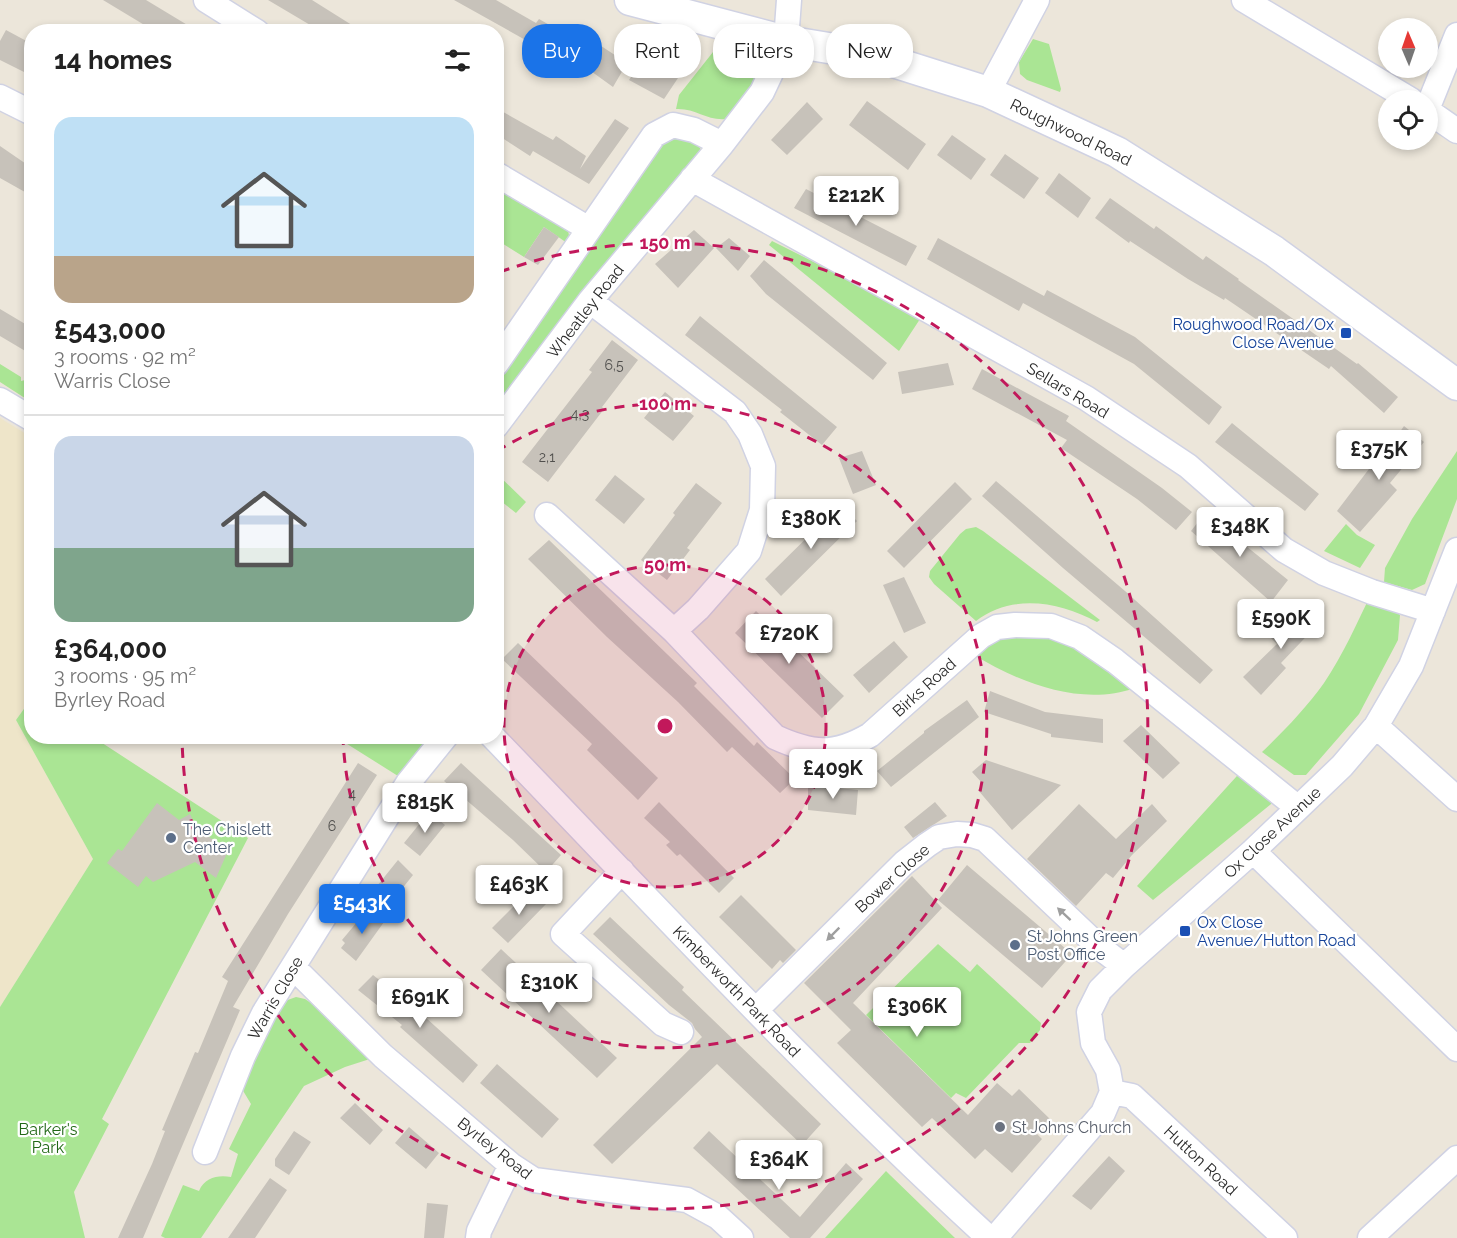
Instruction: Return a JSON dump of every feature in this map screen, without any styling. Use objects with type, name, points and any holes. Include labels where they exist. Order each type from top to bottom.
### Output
[{"type":"street","points":[[206,0],[244,24]]},
{"type":"street","name":"Roughwood Road","points":[[630,0],[721,24]]},
{"type":"street","points":[[787,24],[789,0]]},
{"type":"street","points":[[988,92],[1036,0]]},
{"type":"street","points":[[1244,0],[1394,90]]},
{"type":"street","points":[[1435,90],[1457,35]]},
{"type":"street","name":"Roughwood Road","points":[[814,46],[871,55],[988,92],[1117,152],[1275,251],[1457,385]]},
{"type":"street","name":"Wheatley Road","points":[[504,415],[590,301],[722,144],[762,92],[769,78]]},
{"type":"street","points":[[0,97],[24,109]]},
{"type":"street","points":[[1438,117],[1457,131]]},
{"type":"street","points":[[504,352],[654,135],[673,125],[694,130],[722,144]]},
{"type":"street","points":[[504,179],[588,229]]},
{"type":"street","name":"Sellars Road","points":[[692,179],[1086,398],[1188,466],[1284,550],[1324,573],[1372,592],[1444,602]]},
{"type":"street","points":[[590,301],[735,412],[750,434],[763,466],[762,510],[749,551],[698,609],[674,631]]},
{"type":"street","points":[[0,400],[24,414]]},
{"type":"street","name":"Birks Road","points":[[547,515],[674,631],[775,737],[796,747],[828,751],[851,746],[870,735],[981,636],[997,627],[1051,626],[1080,637],[1115,661],[1297,807]]},
{"type":"street","name":"Ox Close Avenue","points":[[1112,1092],[1108,1070],[1093,1043],[1089,1012],[1100,990],[1253,851],[1342,766],[1376,726],[1411,666],[1444,602],[1457,550]]},
{"type":"street","points":[[1376,726],[1457,799]]},
{"type":"street","name":"Warris Close","points":[[205,1152],[243,1056],[264,1013],[408,783],[440,744]]},
{"type":"street","name":"Kimberworth Park Road","points":[[500,744],[861,1119],[989,1238]]},
{"type":"street","name":"Bower Close","points":[[756,1010],[904,863],[939,837],[957,834],[986,839],[1094,942],[1124,966]]},
{"type":"street","points":[[1253,851],[1457,1049]]},
{"type":"street","points":[[622,871],[563,933],[663,1024],[681,1032]]},
{"type":"street","name":"Byrley Road","points":[[292,967],[383,1056],[512,1165],[534,1180],[687,1200],[718,1217],[741,1238]]},
{"type":"street","points":[[995,1238],[1103,1113],[1112,1092]]},
{"type":"street","name":"Hutton Road","points":[[1112,1092],[1132,1096],[1286,1238]]},
{"type":"street","points":[[1370,1238],[1457,1158]]},
{"type":"street","points":[[478,1238],[479,1231],[512,1165]]},
{"type":"shaded area","points":[[0,418],[24,433],[24,709],[16,720],[24,734],[24,744],[29,744],[93,859],[0,1007]]},
{"type":"green space","points":[[1033,39],[1049,44],[1060,92],[1027,80],[1020,74],[1019,62]]},
{"type":"green space","points":[[713,52],[713,78],[759,78],[726,119],[676,109],[679,95],[692,78],[701,78],[701,67]]},
{"type":"green space","points":[[680,137],[696,143],[703,152],[504,404],[504,373],[653,150],[669,138]]},
{"type":"green space","points":[[504,187],[568,229],[567,243],[544,227],[524,257],[504,244]]},
{"type":"green space","points":[[772,241],[922,316],[899,351],[769,245]]},
{"type":"green space","points":[[0,364],[21,377],[21,381],[24,380],[24,397],[0,382]]},
{"type":"green space","points":[[1457,451],[1457,499],[1425,584],[1412,590],[1384,582],[1385,568],[1412,519]]},
{"type":"green space","points":[[504,481],[526,502],[516,513],[504,504]]},
{"type":"green space","points":[[1346,524],[1357,535],[1375,545],[1360,568],[1324,551]]},
{"type":"green space","points":[[976,527],[1100,620],[1097,622],[1068,609],[1020,604],[990,612],[976,621],[929,577],[930,571],[960,534],[966,529]]},
{"type":"green space","points":[[1372,592],[1400,615],[1398,640],[1359,714],[1306,775],[1294,775],[1262,752],[1295,719],[1324,683],[1344,650]]},
{"type":"green space","points":[[1063,636],[1135,688],[1094,695],[1051,689],[1011,675],[974,655],[1002,637]]},
{"type":"green space","points":[[24,709],[24,734],[16,720]]},
{"type":"green space","name":"Barker's Park","points":[[29,744],[104,744],[248,838],[102,1119],[109,1124],[74,1192],[85,1238],[0,1238],[0,1007],[93,859]]},
{"type":"green space","points":[[347,744],[428,744],[398,776]]},
{"type":"green space","points":[[1246,766],[1282,795],[1153,900],[1137,886]]},
{"type":"green space","points":[[938,944],[970,972],[977,964],[1041,1023],[1040,1030],[1030,1043],[1019,1043],[966,1098],[956,1093],[951,1098],[866,1015]]},
{"type":"green space","points":[[296,997],[305,999],[314,1005],[373,1058],[345,1067],[304,1086],[201,1238],[161,1236],[183,1185],[199,1191],[212,1178],[231,1177],[238,1154],[229,1149],[251,1104],[242,1089],[282,1002]]},
{"type":"green space","points":[[886,1171],[890,1175],[955,1238],[825,1238]]},
{"type":"building","points":[[103,0],[146,0],[186,24],[143,24]]},
{"type":"building","points":[[268,0],[312,0],[350,24],[308,24]]},
{"type":"building","points":[[454,0],[496,0],[536,23],[539,19],[548,24],[522,24],[522,38],[504,28],[504,24],[497,24]]},
{"type":"building","points":[[6,30],[24,40],[24,72],[0,60],[0,41]]},
{"type":"building","points":[[602,47],[614,54],[614,78],[618,78],[613,87],[601,78]]},
{"type":"building","points":[[630,78],[678,78],[664,99],[629,80]]},
{"type":"building","points":[[867,101],[926,144],[908,170],[849,125]]},
{"type":"building","points":[[807,102],[823,119],[787,155],[771,140]]},
{"type":"building","points":[[504,112],[553,140],[556,136],[586,156],[580,169],[615,119],[629,128],[589,184],[533,151],[530,156],[504,139]]},
{"type":"building","points":[[952,135],[986,159],[971,180],[937,155]]},
{"type":"building","points":[[0,146],[24,162],[24,192],[0,178]]},
{"type":"building","points":[[1005,154],[1039,178],[1024,199],[990,175]]},
{"type":"building","points":[[1059,173],[1091,198],[1078,218],[1045,193]]},
{"type":"building","points":[[806,189],[917,246],[906,266],[794,208]]},
{"type":"building","points":[[1110,198],[1154,229],[1156,226],[1203,260],[1206,256],[1358,363],[1398,397],[1384,413],[1331,366],[1329,369],[1225,298],[1224,300],[1188,279],[1130,241],[1129,243],[1095,218]]},
{"type":"building","points":[[544,227],[559,237],[538,265],[524,257]]},
{"type":"building","points":[[694,230],[714,248],[678,288],[655,264]]},
{"type":"building","points":[[729,238],[750,256],[738,271],[716,248]]},
{"type":"building","points":[[938,238],[1044,296],[1047,290],[1135,337],[1222,407],[1209,425],[1134,364],[1023,303],[1019,311],[927,259]]},
{"type":"building","points":[[764,260],[887,363],[873,380],[766,294],[750,276]]},
{"type":"building","points":[[0,309],[24,323],[24,350],[0,336]]},
{"type":"building","points":[[700,316],[837,427],[822,445],[780,412],[782,410],[685,335]]},
{"type":"building","points":[[612,340],[638,360],[548,482],[522,462],[592,372],[589,370]]},
{"type":"building","points":[[948,363],[954,385],[902,394],[898,372]]},
{"type":"building","points":[[982,369],[1069,416],[1066,421],[1162,488],[1192,512],[1176,530],[1137,499],[1061,448],[1067,440],[972,389]]},
{"type":"building","points":[[665,392],[694,416],[673,441],[644,418]]},
{"type":"building","points":[[1232,423],[1319,494],[1305,511],[1215,442]]},
{"type":"building","points":[[1404,426],[1424,442],[1390,483],[1397,490],[1360,532],[1337,511],[1372,465],[1375,468]]},
{"type":"building","points":[[862,451],[876,485],[853,494],[839,458]]},
{"type":"building","points":[[615,475],[645,499],[624,524],[595,500]]},
{"type":"building","points":[[996,481],[1213,670],[1200,684],[982,496]]},
{"type":"building","points":[[955,482],[972,499],[904,568],[887,551]]},
{"type":"building","points":[[696,483],[722,503],[687,548],[690,550],[667,580],[641,560]]},
{"type":"building","points":[[840,505],[857,521],[781,596],[765,579]]},
{"type":"building","points":[[1205,513],[1288,580],[1271,602],[1191,531]]},
{"type":"building","points":[[549,540],[697,683],[694,686],[754,746],[757,742],[795,779],[780,793],[732,747],[727,752],[678,702],[607,637],[528,559]]},
{"type":"building","points":[[904,577],[926,623],[904,633],[883,585]]},
{"type":"building","points":[[1298,610],[1305,616],[1311,611],[1321,621],[1281,663],[1286,668],[1261,695],[1243,677],[1277,644],[1271,638]]},
{"type":"building","points":[[756,611],[844,696],[822,718],[735,633]]},
{"type":"building","points":[[894,641],[908,657],[869,693],[853,675]]},
{"type":"building","points":[[518,643],[658,778],[638,800],[587,750],[592,744],[504,661],[504,657]]},
{"type":"building","points":[[990,691],[1045,712],[1103,719],[1103,743],[1051,737],[1051,734],[984,712]]},
{"type":"building","points":[[967,700],[979,717],[891,787],[877,771],[924,731]]},
{"type":"building","points":[[1141,725],[1180,763],[1163,779],[1123,741]]},
{"type":"building","points":[[986,760],[1061,785],[1012,830],[978,790],[983,784],[972,772]]},
{"type":"building","points":[[358,763],[377,775],[288,914],[233,1007],[240,1010],[143,1238],[118,1238],[152,1164],[165,1131],[162,1130],[195,1052],[198,1053],[228,981],[222,977]]},
{"type":"building","points":[[461,763],[561,855],[546,872],[513,840],[444,781]]},
{"type":"building","points":[[808,785],[858,790],[856,815],[808,810]]},
{"type":"building","points":[[659,802],[734,878],[719,893],[680,854],[677,856],[666,845],[670,842],[644,818]]},
{"type":"building","points":[[935,802],[947,816],[913,838],[904,827]]},
{"type":"building","name":"The Chislett Center","points":[[157,803],[179,820],[190,814],[196,827],[228,851],[216,878],[195,862],[153,882],[146,876],[138,887],[107,863],[118,849],[122,851]]},
{"type":"building","points":[[1079,804],[1116,839],[1152,804],[1167,821],[1132,855],[1113,878],[1106,873],[1076,906],[1027,859]]},
{"type":"building","points":[[429,812],[445,825],[420,856],[404,843]]},
{"type":"building","points":[[398,860],[413,875],[389,905],[373,891]]},
{"type":"building","points":[[967,865],[1072,954],[1042,988],[938,900]]},
{"type":"building","points":[[912,876],[942,908],[853,1003],[968,1115],[997,1083],[1012,1096],[1019,1089],[1050,1119],[1036,1133],[1042,1139],[1012,1173],[985,1149],[975,1159],[932,1118],[922,1127],[837,1043],[851,1030],[804,983]]},
{"type":"building","points":[[532,891],[546,904],[508,943],[492,928],[528,892]]},
{"type":"building","points":[[741,895],[796,950],[783,963],[780,960],[772,969],[719,917]]},
{"type":"building","points":[[368,909],[384,922],[356,961],[341,948],[345,943],[342,940]]},
{"type":"building","points":[[610,917],[684,987],[682,990],[821,1124],[802,1145],[717,1064],[612,1164],[593,1145],[702,1037],[692,1023],[669,1005],[593,934]]},
{"type":"building","points":[[501,949],[617,1058],[597,1078],[481,970]]},
{"type":"building","points":[[373,975],[414,1007],[478,1065],[463,1083],[400,1027],[402,1025],[358,990]]},
{"type":"building","points":[[497,1064],[559,1119],[542,1138],[480,1083]]},
{"type":"building","points":[[355,1103],[383,1130],[370,1145],[340,1118]]},
{"type":"building","points":[[409,1127],[439,1153],[426,1169],[395,1143]]},
{"type":"building","points":[[294,1131],[311,1142],[289,1175],[275,1166],[275,1159]]},
{"type":"building","points":[[709,1131],[800,1217],[846,1163],[863,1179],[810,1238],[790,1238],[693,1148]]},
{"type":"building","points":[[1109,1156],[1125,1171],[1091,1210],[1072,1196]]},
{"type":"building","points":[[270,1178],[287,1190],[255,1238],[228,1238]]},
{"type":"building","points":[[427,1203],[448,1205],[444,1238],[424,1238]]},
{"type":"place","name":"Roughwood Road/Ox Close Avenue","points":[[1346,333]]},
{"type":"place","name":"The Chislett Center","points":[[171,838]]},
{"type":"place","name":"Ox Close Avenue/Hutton Road","points":[[1185,931]]},
{"type":"place","name":"St Johns Green Post Office","points":[[1015,945]]},
{"type":"place","name":"St Johns Church","points":[[1000,1127]]}]
